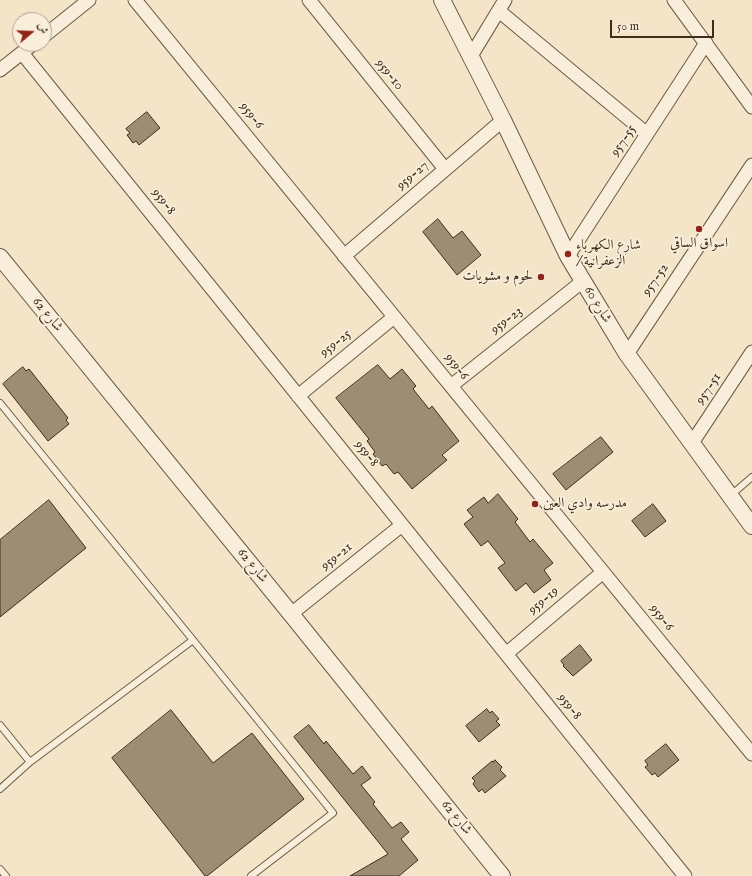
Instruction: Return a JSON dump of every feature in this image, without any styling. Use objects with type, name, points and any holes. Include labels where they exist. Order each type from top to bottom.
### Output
[{"type":"street","points":[[52,30],[90,0]]},
{"type":"street","name":"959-6","points":[[135,0],[752,754]]},
{"type":"street","name":"959-10","points":[[309,0],[445,169]]},
{"type":"street","name":"شارع 60","points":[[442,0],[471,56],[568,256],[627,354],[752,526]]},
{"type":"street","points":[[674,0],[752,107]]},
{"type":"street","points":[[471,56],[502,5],[648,134]]},
{"type":"street","name":"957-55","points":[[568,256],[706,43]]},
{"type":"street","points":[[0,70],[22,53]]},
{"type":"street","name":"959-8","points":[[22,53],[685,876]]},
{"type":"street","name":"959-27","points":[[344,256],[502,120]]},
{"type":"street","name":"957-52","points":[[627,354],[752,165]]},
{"type":"street","name":"شارع 62","points":[[0,257],[292,614],[502,876]]},
{"type":"street","name":"959-23","points":[[451,386],[583,281]]},
{"type":"street","name":"959-25","points":[[298,396],[394,317]]},
{"type":"street","name":"957-51","points":[[692,443],[752,352]]},
{"type":"street","name":"959-21","points":[[292,614],[402,525]]},
{"type":"street","name":"959-19","points":[[506,654],[603,572]]},
{"type":"lane","points":[[0,403],[333,813],[251,876]]},
{"type":"lane","points":[[730,496],[752,477]]},
{"type":"lane","points":[[0,789],[30,762],[193,640]]},
{"type":"lane","points":[[0,725],[30,762]]},
{"type":"lane","points":[[0,868],[6,876]]},
{"type":"building","points":[[147,112],[160,128],[139,145],[136,141],[133,143],[127,135],[130,133],[126,129]]},
{"type":"building","points":[[438,219],[453,238],[462,231],[481,255],[457,275],[423,232]]},
{"type":"building","points":[[378,365],[390,379],[402,369],[416,386],[413,389],[429,409],[432,406],[459,441],[442,455],[447,460],[412,489],[398,472],[394,474],[386,464],[382,466],[373,454],[375,452],[367,441],[369,439],[336,398]]},
{"type":"building","points":[[23,367],[26,371],[29,369],[68,418],[66,420],[69,424],[48,441],[3,384]]},
{"type":"building","points":[[601,437],[613,452],[566,490],[553,474]]},
{"type":"building","points":[[498,494],[518,519],[515,522],[530,542],[533,539],[553,563],[544,570],[551,580],[534,593],[526,583],[516,591],[498,568],[505,563],[488,541],[481,546],[464,524],[473,517],[467,510],[484,497],[488,503]]},
{"type":"building","points":[[49,500],[86,548],[0,617],[0,540]]},
{"type":"building","points":[[653,504],[666,521],[645,537],[632,521]]},
{"type":"building","points":[[580,645],[592,660],[573,676],[563,666],[564,665],[561,661]]},
{"type":"building","points":[[487,709],[490,713],[492,711],[499,719],[496,721],[500,725],[479,742],[466,726]]},
{"type":"building","points":[[171,710],[213,763],[252,733],[304,799],[207,876],[205,876],[112,758]]},
{"type":"building","points":[[309,725],[324,744],[326,741],[353,774],[362,766],[371,778],[361,785],[375,802],[373,804],[392,828],[401,822],[409,832],[401,839],[418,860],[399,876],[350,876],[388,854],[294,737]]},
{"type":"building","points":[[666,744],[679,760],[658,777],[655,773],[652,775],[645,767],[648,765],[645,761]]},
{"type":"building","points":[[495,760],[502,767],[500,770],[506,776],[485,793],[482,789],[479,792],[473,784],[475,781],[472,778]]},
{"type":"place","name":"اسواق الساقي","points":[[699,229]]},
{"type":"place","name":"شارع الكهرباء / الزعفرانية","points":[[568,254]]},
{"type":"place","name":"لحوم و مشويات","points":[[541,277]]},
{"type":"place","name":"مدرسه وادي العين","points":[[535,504]]}]
